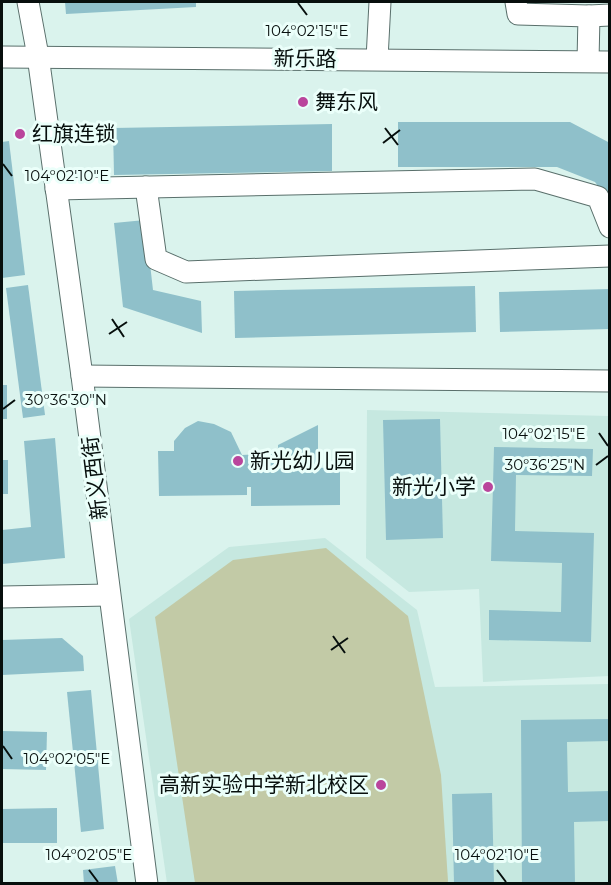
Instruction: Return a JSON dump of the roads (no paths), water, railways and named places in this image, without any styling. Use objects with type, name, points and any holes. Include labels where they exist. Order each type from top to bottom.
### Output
[{"type":"street","name":"新义西街","points":[[28,2],[38,56],[82,376],[147,884]]},
{"type":"street","points":[[377,60],[380,2]]},
{"type":"street","points":[[516,2],[518,14],[599,16],[588,61]]},
{"type":"street","name":"新乐路","points":[[2,57],[609,62]]},
{"type":"street","points":[[56,189],[535,179],[598,197],[609,227]]},
{"type":"street","points":[[146,187],[156,259],[186,272],[609,256]]},
{"type":"street","points":[[82,376],[609,381]]},
{"type":"street","points":[[2,597],[109,595]]},
{"type":"place","name":"舞东风","points":[[303,102]]},
{"type":"place","name":"红旗连锁","points":[[20,134]]},
{"type":"place","name":"新光幼儿园","points":[[238,461]]},
{"type":"place","name":"新光小学","points":[[488,487]]},
{"type":"place","name":"高新实验中学新北校区","points":[[381,785]]}]
